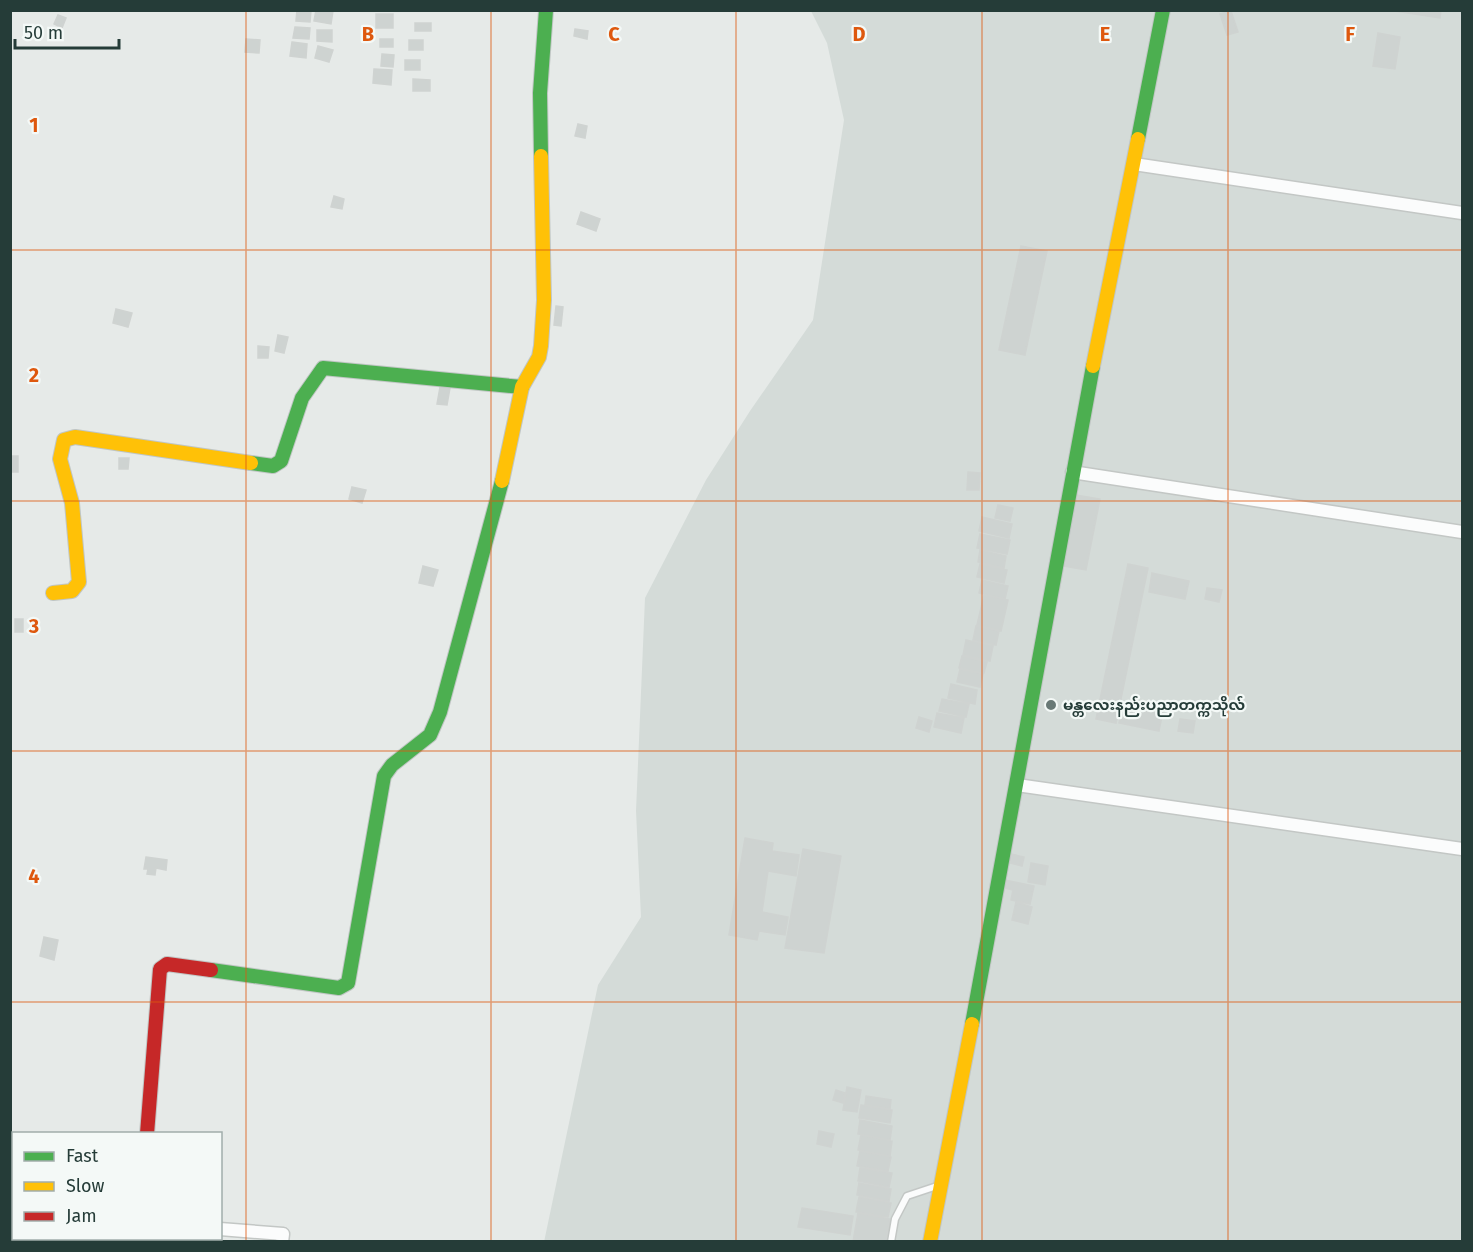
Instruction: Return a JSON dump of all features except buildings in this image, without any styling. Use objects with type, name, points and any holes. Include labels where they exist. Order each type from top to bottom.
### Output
[{"type":"street","points":[[147,1132],[160,969],[167,964],[339,988],[348,983],[384,776],[392,765],[430,735],[440,712],[496,510],[522,387],[538,357],[544,300],[540,93],[543,22],[546,10]]},
{"type":"street","points":[[930,1242],[1017,785],[1072,471],[1163,10]]},
{"type":"street","points":[[1134,164],[1462,213]]},
{"type":"street","points":[[53,593],[72,591],[79,582],[72,503],[60,459],[64,440],[75,437],[273,466],[281,461],[305,391],[315,374],[323,369],[522,387]]},
{"type":"street","points":[[1072,471],[1462,532]]},
{"type":"street","points":[[1017,785],[1462,849]]},
{"type":"street","points":[[222,1228],[283,1234],[282,1242]]},
{"type":"lane","points":[[891,1242],[895,1219],[907,1196],[940,1185]]},
{"type":"shaded area","name":"မန္တလေးနည်းပညာတက္ကသိုလ်","points":[[811,11],[1462,11],[1462,1241],[544,1242],[598,985],[641,917],[636,811],[645,598],[706,480],[813,320],[844,120],[827,43]]},
{"type":"traffic: fast","points":[[541,156],[540,93],[546,10]]},
{"type":"traffic: fast","points":[[1138,139],[1163,10]]},
{"type":"traffic: fast","points":[[972,1024],[1093,366]]},
{"type":"traffic: fast","points":[[251,463],[273,466],[281,461],[302,398],[323,368],[522,387]]},
{"type":"traffic: fast","points":[[211,970],[339,988],[348,983],[384,776],[392,765],[430,735],[440,712],[502,481]]},
{"type":"traffic: slow","points":[[1093,366],[1138,139]]},
{"type":"traffic: slow","points":[[502,481],[522,387],[539,357],[541,346],[544,300],[541,156]]},
{"type":"traffic: slow","points":[[53,593],[72,591],[79,582],[72,503],[60,459],[64,440],[75,437],[251,463]]},
{"type":"traffic: slow","points":[[930,1242],[972,1024]]},
{"type":"traffic: jam","points":[[147,1132],[160,969],[167,964],[211,970]]},
{"type":"place","name":"မန္တလေးနည်းပညာတက္ကသိုလ်","points":[[1051,705]]}]
